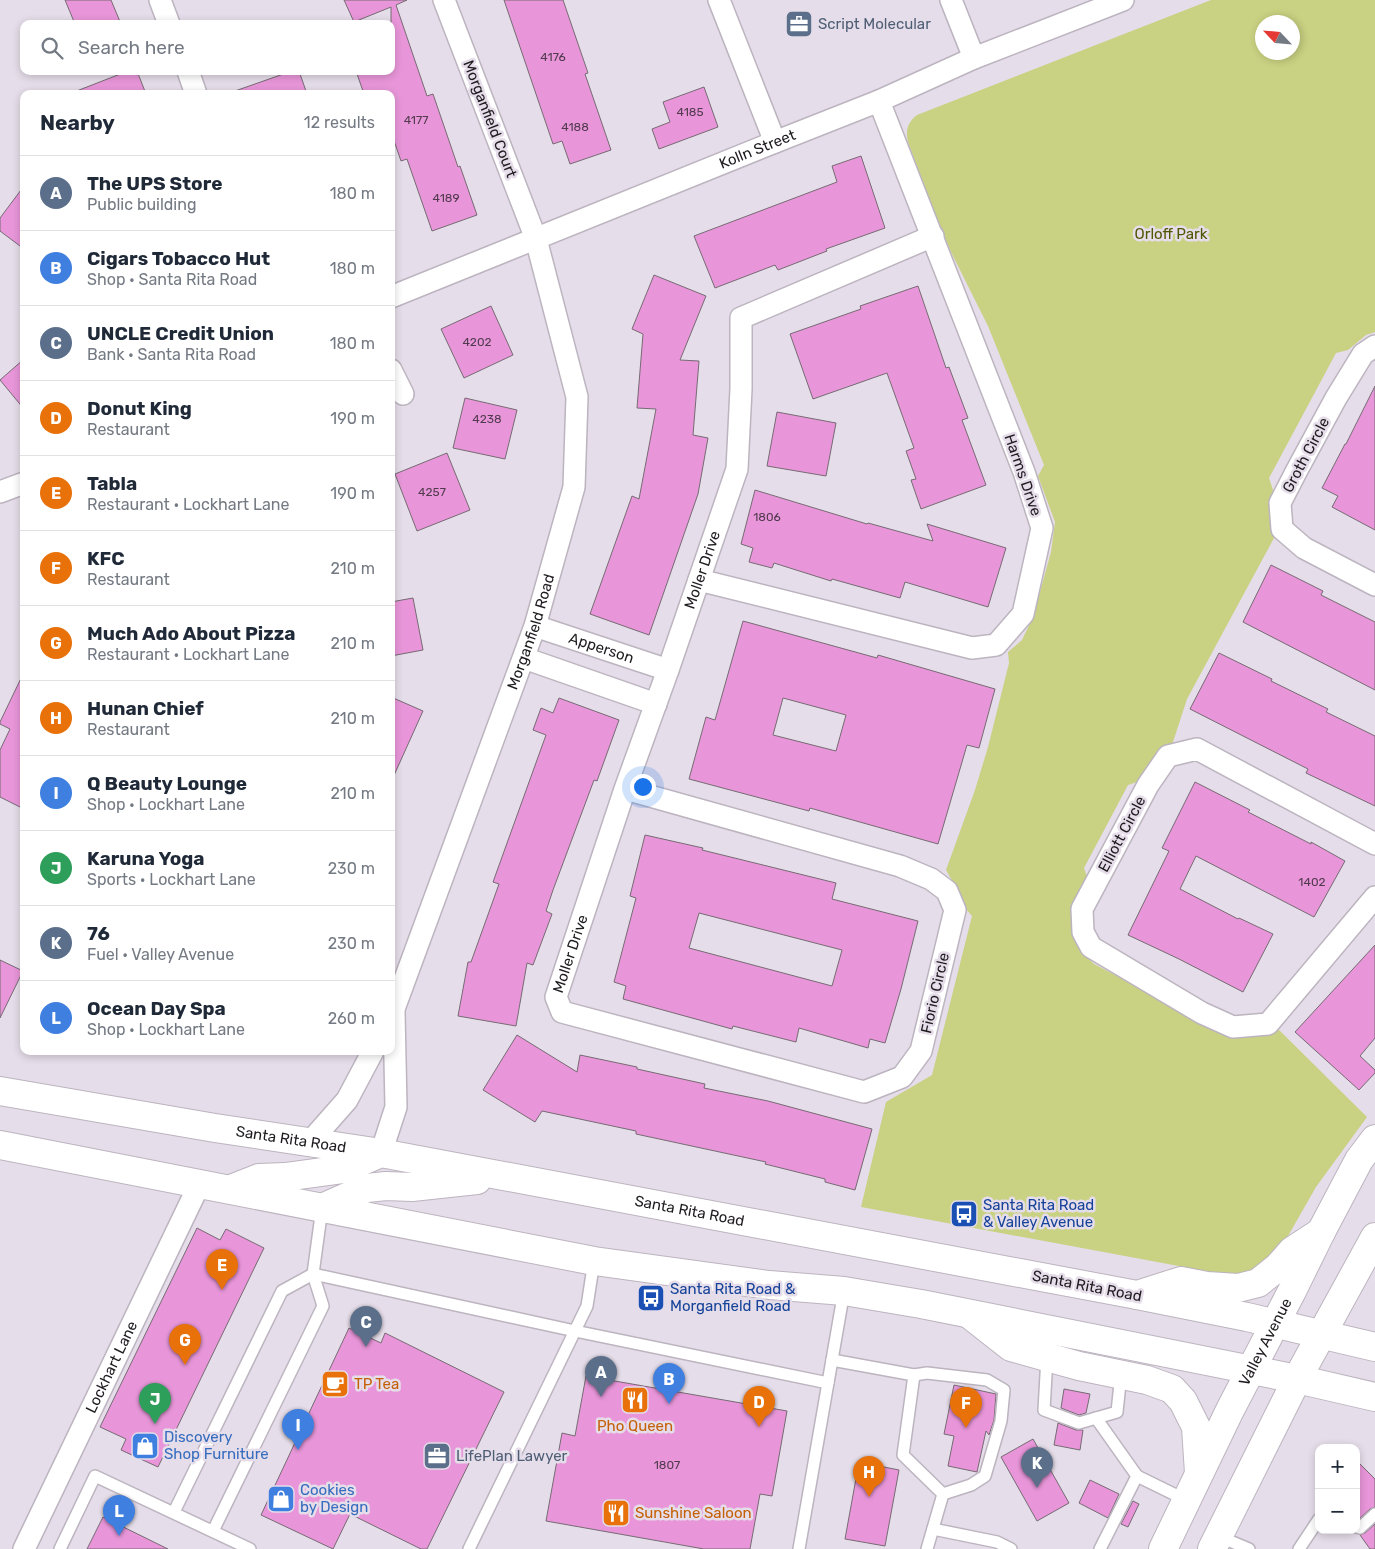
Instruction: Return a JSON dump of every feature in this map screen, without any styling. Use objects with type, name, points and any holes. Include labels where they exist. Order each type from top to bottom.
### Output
[{"type":"main road","name":"Santa Rita Road","points":[[0,1091],[215,1128],[381,1153],[1136,1295],[1375,1347]]},
{"type":"main road","name":"Valley Avenue","points":[[1163,1549],[1321,1232],[1359,1160],[1375,1139]]},
{"type":"main road","points":[[0,1145],[594,1261],[769,1285],[844,1291],[921,1304],[1297,1379],[1375,1397]]},
{"type":"main road","points":[[228,1190],[259,1178],[285,1177],[344,1169],[381,1153]]},
{"type":"main road","points":[[322,1208],[367,1188],[386,1186],[412,1187],[506,1177]]},
{"type":"main road","points":[[1136,1295],[1181,1281],[1207,1286],[1238,1288],[1258,1283],[1278,1267],[1292,1251],[1321,1232]]},
{"type":"main road","points":[[1215,1543],[1297,1379],[1375,1237]]},
{"type":"main road","points":[[969,1314],[1011,1347],[1079,1366],[1147,1380],[1172,1389],[1183,1401],[1196,1427],[1199,1474]]},
{"type":"street","points":[[160,0],[168,20]]},
{"type":"street","name":"Morganfield Court","points":[[444,0],[536,239]]},
{"type":"street","points":[[719,0],[774,142]]},
{"type":"street","points":[[951,0],[974,58]]},
{"type":"street","name":"Kolln Street","points":[[395,295],[774,142],[879,102],[974,58],[1123,0]]},
{"type":"street","points":[[189,75],[195,90]]},
{"type":"street","name":"Harms Drive","points":[[699,580],[972,648],[996,645],[1023,614],[1042,528],[1024,472],[879,102]]},
{"type":"street","name":"Moller Drive","points":[[562,1012],[556,997],[625,789],[737,469],[741,389],[741,318],[933,236]]},
{"type":"street","name":"Morganfield Road","points":[[395,1009],[535,626],[574,486],[577,397],[536,239]]},
{"type":"street","name":"Groth Circle","points":[[1375,346],[1363,354],[1340,391],[1280,503],[1282,529],[1304,548],[1375,586]]},
{"type":"street","points":[[395,378],[403,394]]},
{"type":"street","points":[[0,492],[20,484]]},
{"type":"street","name":"Apperson","points":[[535,626],[668,670]]},
{"type":"street","points":[[524,658],[656,704]]},
{"type":"street","name":"Elliott Circle","points":[[1375,844],[1197,749],[1168,756],[1148,785],[1082,909],[1083,932],[1091,947],[1202,1013],[1234,1027],[1268,1024],[1375,898]]},
{"type":"street","name":"Fiorio Circle","points":[[562,1012],[864,1092],[902,1077],[921,1051],[954,910],[947,891],[931,879],[900,866],[625,789]]},
{"type":"street","points":[[310,1142],[344,1104],[371,1055]]},
{"type":"street","name":"Morganfield Road","points":[[381,1153],[396,1107],[394,1055]]},
{"type":"street","name":"Lockhart Lane","points":[[24,1549],[200,1185]]},
{"type":"lane","points":[[213,1531],[323,1306],[313,1274],[322,1208]]},
{"type":"lane","points":[[468,1549],[587,1306],[594,1261]]},
{"type":"lane","points":[[174,1512],[282,1291],[313,1274],[575,1331],[828,1383]]},
{"type":"lane","points":[[799,1549],[844,1291]]},
{"type":"lane","points":[[1047,1357],[1044,1410],[1079,1423],[1117,1412],[1121,1374]]},
{"type":"lane","points":[[832,1360],[914,1374],[927,1373],[987,1380],[1004,1390],[1001,1421],[985,1476],[971,1484],[943,1494]]},
{"type":"lane","points":[[914,1374],[902,1455],[943,1494]]},
{"type":"lane","points":[[1096,1418],[1137,1476],[1186,1500]]},
{"type":"lane","points":[[60,1549],[95,1476],[250,1549]]},
{"type":"lane","points":[[1100,1549],[1137,1476]]},
{"type":"lane","points":[[927,1549],[943,1494]]},
{"type":"lane","points":[[1360,1528],[1375,1514]]},
{"type":"lane","points":[[1298,1549],[1315,1525]]},
{"type":"lane","points":[[932,1529],[998,1542],[1012,1549]]},
{"type":"lane","points":[[1215,1543],[1249,1549]]},
{"type":"green space","name":"Orloff Park","points":[[1211,0],[1375,0],[1375,332],[1366,335],[1348,350],[1336,353],[1269,478],[1273,490],[1270,525],[1274,538],[1187,699],[1172,745],[1140,781],[1128,785],[1084,868],[1088,879],[1075,932],[1079,949],[1094,964],[1228,1034],[1277,1028],[1367,1117],[1316,1187],[1276,1257],[1259,1270],[1238,1277],[861,1207],[886,1102],[932,1075],[972,916],[960,902],[957,889],[946,870],[975,790],[988,747],[1009,663],[1008,652],[1022,640],[1033,617],[1051,552],[1055,522],[1038,476],[1044,465],[988,326],[939,224],[908,142],[907,134],[911,120],[917,115]]},
{"type":"building","points":[[65,0],[111,0],[119,20],[73,20]]},
{"type":"building","points":[[344,0],[407,0],[396,5],[427,96],[433,94],[477,215],[432,231],[407,159],[401,161],[395,144],[395,90],[363,90],[357,75],[395,75],[395,20],[391,20],[391,7],[359,20],[353,20]]},
{"type":"building","points":[[504,0],[563,0],[588,73],[585,74],[611,150],[570,164],[562,141],[553,144]]},
{"type":"building","points":[[118,75],[139,75],[144,90],[79,90]]},
{"type":"building","points":[[281,75],[300,75],[306,90],[238,90]]},
{"type":"building","points":[[704,87],[718,127],[659,149],[652,129],[670,122],[663,102]]},
{"type":"building","points":[[861,156],[885,228],[826,249],[827,251],[778,270],[775,265],[715,288],[694,236],[837,182],[832,166]]},
{"type":"building","points":[[20,191],[20,246],[0,231],[0,218]]},
{"type":"building","points":[[654,275],[706,296],[680,360],[699,361],[693,435],[708,438],[698,494],[649,635],[590,614],[632,496],[639,499],[656,409],[637,408],[643,334],[632,329]]},
{"type":"building","points":[[918,286],[946,368],[949,367],[968,418],[962,420],[986,485],[921,509],[911,480],[916,479],[906,451],[914,448],[887,373],[813,399],[790,334],[861,309],[860,306]]},
{"type":"building","points":[[491,306],[513,355],[464,378],[441,329]]},
{"type":"building","points":[[20,362],[20,404],[0,380]]},
{"type":"building","points":[[1375,386],[1375,530],[1332,507],[1338,496],[1322,488]]},
{"type":"building","points":[[465,398],[517,410],[505,459],[453,448]]},
{"type":"building","points":[[777,412],[836,423],[826,476],[767,466]]},
{"type":"building","points":[[447,453],[470,510],[417,531],[395,474]]},
{"type":"building","points":[[755,490],[867,524],[933,541],[927,524],[1006,548],[988,607],[905,582],[900,598],[832,579],[831,581],[774,563],[772,568],[749,562],[753,548],[741,544]]},
{"type":"building","points":[[1271,565],[1323,591],[1321,595],[1375,622],[1375,690],[1243,622]]},
{"type":"building","points":[[413,598],[423,650],[395,655],[395,601]]},
{"type":"building","points":[[743,621],[877,658],[878,655],[995,689],[979,748],[967,745],[938,844],[810,808],[809,811],[689,779],[706,717],[715,720]],"holes":[[[783,698],[846,715],[836,751],[773,735]]]},
{"type":"building","points":[[1219,653],[1272,679],[1271,681],[1328,709],[1326,712],[1375,736],[1375,806],[1306,773],[1308,769],[1190,709]]},
{"type":"building","points":[[20,680],[20,807],[0,797],[0,750],[10,729],[0,724]]},
{"type":"building","points":[[559,698],[619,720],[597,781],[594,780],[553,890],[546,911],[552,914],[533,965],[527,963],[516,1026],[458,1016],[468,962],[471,962],[499,884],[493,882],[546,735],[533,730],[541,708],[553,713]]},
{"type":"building","points":[[395,699],[423,711],[395,773]]},
{"type":"building","points":[[1195,782],[1250,810],[1248,812],[1311,844],[1311,842],[1345,861],[1314,917],[1196,856],[1180,889],[1238,919],[1273,934],[1243,992],[1128,935],[1169,851],[1162,848]]},
{"type":"building","points":[[645,835],[703,848],[702,850],[836,883],[832,899],[918,921],[885,1043],[870,1039],[868,1048],[799,1028],[796,1042],[733,1026],[732,1029],[623,999],[626,986],[614,982],[636,898],[630,896]],"holes":[[[699,913],[842,950],[832,986],[689,948]]]},
{"type":"building","points":[[1375,945],[1375,1038],[1360,1056],[1375,1070],[1375,1073],[1359,1090],[1295,1032]]},
{"type":"building","points":[[0,960],[20,970],[20,977],[0,1018]]},
{"type":"building","points":[[517,1035],[577,1072],[580,1055],[705,1084],[704,1088],[768,1101],[872,1129],[855,1190],[825,1182],[825,1179],[765,1164],[766,1162],[636,1134],[636,1131],[542,1111],[535,1122],[483,1090]]},
{"type":"building","points":[[197,1228],[220,1240],[226,1229],[264,1248],[158,1467],[121,1450],[126,1439],[100,1427]]},
{"type":"building","points":[[349,1328],[381,1343],[385,1333],[504,1392],[427,1549],[421,1549],[350,1514],[333,1549],[261,1515]]},
{"type":"building","points":[[586,1376],[787,1411],[772,1496],[760,1494],[750,1549],[704,1549],[546,1521],[562,1433],[575,1436]]},
{"type":"building","points":[[954,1385],[996,1394],[994,1420],[989,1435],[986,1431],[977,1472],[948,1466],[954,1436],[944,1434]]},
{"type":"building","points":[[1064,1389],[1090,1394],[1086,1413],[1079,1415],[1061,1408]]},
{"type":"building","points":[[1058,1423],[1076,1430],[1083,1430],[1080,1450],[1054,1445]]},
{"type":"building","points":[[1033,1439],[1069,1503],[1037,1521],[1001,1457]]},
{"type":"building","points":[[859,1462],[899,1470],[885,1546],[845,1539]]},
{"type":"building","points":[[1360,1464],[1375,1479],[1375,1507],[1360,1518]]},
{"type":"building","points":[[1090,1480],[1119,1494],[1108,1518],[1079,1503]]},
{"type":"building","points":[[1133,1501],[1139,1504],[1128,1527],[1121,1524]]},
{"type":"building","points":[[103,1517],[168,1549],[87,1549]]},
{"type":"building","points":[[1375,1524],[1375,1549],[1370,1549],[1360,1535]]},
{"type":"place","name":"Script Molecular","points":[[799,24]]},
{"type":"place","name":"Santa Rita Road & Valley Avenue","points":[[964,1214]]},
{"type":"place","name":"Tabla","points":[[222,1290]]},
{"type":"place","name":"Santa Rita Road & Morganfield Road","points":[[651,1298]]},
{"type":"place","name":"UNCLE Credit Union","points":[[366,1347]]},
{"type":"place","name":"Much Ado About Pizza","points":[[185,1365]]},
{"type":"place","name":"TP Tea","points":[[335,1384]]},
{"type":"place","name":"The UPS Store","points":[[601,1397]]},
{"type":"place","name":"Pho Queen","points":[[635,1400]]},
{"type":"place","name":"Cigars Tobacco Hut","points":[[669,1404]]},
{"type":"place","name":"Karuna Yoga","points":[[155,1424]]},
{"type":"place","name":"Donut King","points":[[759,1427]]},
{"type":"place","name":"KFC","points":[[966,1428]]},
{"type":"place","name":"Discovery Shop Furniture","points":[[145,1446]]},
{"type":"place","name":"Q Beauty Lounge","points":[[298,1450]]},
{"type":"place","name":"LifePlan Lawyer","points":[[437,1456]]},
{"type":"place","name":"76","points":[[1037,1488]]},
{"type":"place","name":"Hunan Chief","points":[[869,1497]]},
{"type":"place","name":"Cookies by Design","points":[[281,1499]]},
{"type":"place","name":"Sunshine Saloon","points":[[616,1513]]},
{"type":"place","name":"Ocean Day Spa","points":[[119,1536]]}]
